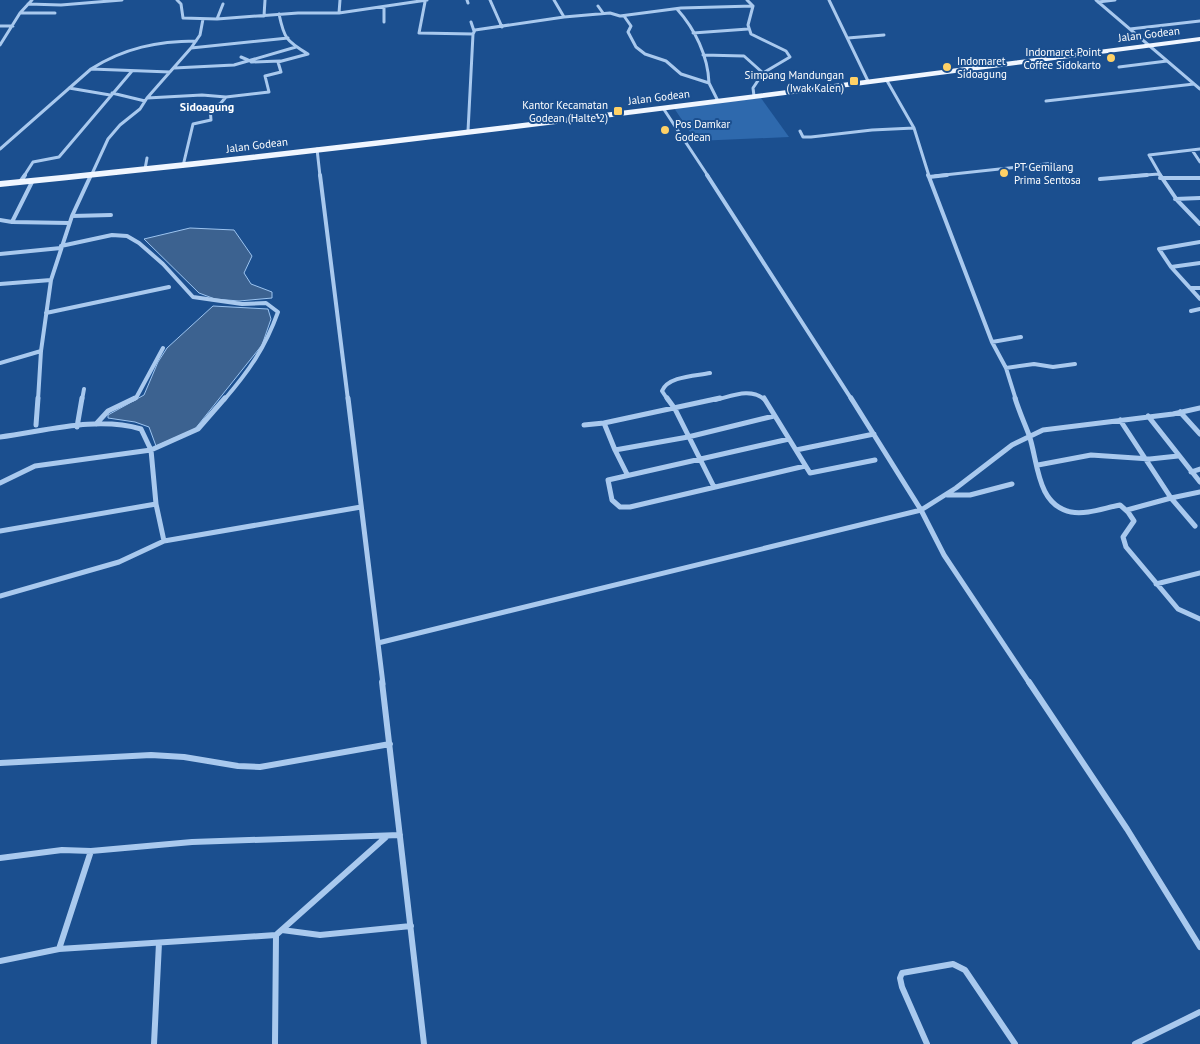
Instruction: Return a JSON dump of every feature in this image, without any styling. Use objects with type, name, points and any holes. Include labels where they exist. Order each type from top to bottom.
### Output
[{"type":"main road","name":"Jalan Godean","points":[[0,184],[183,166],[468,132],[968,70],[1200,39]]},
{"type":"street","points":[[0,46],[20,14],[32,0]]},
{"type":"street","points":[[28,4],[122,0]]},
{"type":"street","points":[[177,0],[181,4],[183,18],[203,19],[279,14],[339,13],[426,1],[419,33],[473,32],[564,17],[611,12],[617,16],[624,16],[677,9],[753,6]]},
{"type":"street","points":[[264,16],[265,0]]},
{"type":"street","points":[[339,13],[340,0]]},
{"type":"street","points":[[490,0],[502,27]]},
{"type":"street","points":[[554,0],[564,17]]},
{"type":"street","points":[[747,0],[753,6]]},
{"type":"street","points":[[829,0],[868,81]]},
{"type":"street","points":[[1097,1],[1115,0]]},
{"type":"street","points":[[1097,1],[1200,89]]},
{"type":"street","points":[[217,19],[223,4]]},
{"type":"street","points":[[598,6],[603,13]]},
{"type":"street","points":[[748,29],[753,6]]},
{"type":"street","points":[[384,7],[384,22]]},
{"type":"street","points":[[677,9],[689,22],[707,64],[709,83],[718,101]]},
{"type":"street","points":[[20,14],[55,12]]},
{"type":"street","points":[[241,57],[248,61],[280,61],[308,54],[296,47],[283,34],[279,14]]},
{"type":"street","points":[[624,16],[631,26],[628,32],[636,47],[645,54],[666,61],[681,74],[709,83]]},
{"type":"street","points":[[36,425],[41,351],[51,280],[69,223],[108,139],[120,124],[140,109],[191,48],[200,35],[203,19]]},
{"type":"street","points":[[1130,29],[1200,21]]},
{"type":"street","points":[[468,132],[473,32],[471,22]]},
{"type":"street","points":[[0,26],[13,26]]},
{"type":"street","points":[[693,33],[748,29]]},
{"type":"street","points":[[748,29],[756,38],[789,54],[787,60],[763,73],[753,88],[754,96]]},
{"type":"street","points":[[848,38],[884,35]]},
{"type":"street","points":[[191,48],[288,38]]},
{"type":"street","points":[[0,149],[91,69],[107,58],[139,46],[177,40],[196,40]]},
{"type":"street","points":[[174,68],[217,66],[248,61],[296,47]]},
{"type":"street","points":[[703,55],[744,56],[763,73]]},
{"type":"street","points":[[1119,67],[1166,60]]},
{"type":"street","points":[[69,88],[146,100],[202,95],[226,97],[269,92],[265,76],[281,72],[277,63],[280,61]]},
{"type":"street","points":[[91,69],[170,72]]},
{"type":"street","points":[[20,182],[35,161],[59,157],[65,147],[132,71]]},
{"type":"street","points":[[886,79],[914,128],[929,177],[992,342],[1006,368],[1023,423],[1029,434],[1038,465],[1039,477],[1045,492],[1054,503],[1069,512],[1084,513],[1120,505],[1131,513],[1134,521],[1123,537],[1126,547],[1178,609],[1200,619]]},
{"type":"street","points":[[1046,101],[1194,84]]},
{"type":"street","points":[[183,166],[193,124],[211,120],[210,107],[220,104],[226,97]]},
{"type":"street","points":[[663,108],[874,434],[921,510],[944,555],[1127,830],[1200,947]]},
{"type":"street","points":[[800,131],[804,137],[811,137],[872,130],[914,128]]},
{"type":"street","points":[[318,149],[390,744],[424,1044]]},
{"type":"street","points":[[1200,149],[1149,155],[1175,199],[1200,224]]},
{"type":"street","points":[[1192,150],[1200,162]]},
{"type":"street","points":[[145,169],[147,158]]},
{"type":"street","points":[[929,177],[1055,163]]},
{"type":"street","points":[[1100,179],[1160,176],[1200,178]]},
{"type":"street","points":[[12,222],[33,180]]},
{"type":"street","points":[[1175,199],[1200,198]]},
{"type":"street","points":[[72,216],[112,215]]},
{"type":"street","points":[[0,220],[69,223]]},
{"type":"street","points":[[0,254],[61,247],[112,235],[128,236],[163,264],[182,288],[193,297],[242,304],[266,303],[278,312],[268,339],[246,374],[198,429],[151,450],[35,466],[0,483]]},
{"type":"street","points":[[1200,242],[1159,249],[1200,299]]},
{"type":"street","points":[[1172,267],[1200,263]]},
{"type":"street","points":[[0,284],[51,280]]},
{"type":"street","points":[[46,313],[169,287]]},
{"type":"street","points":[[1190,288],[1200,288]]},
{"type":"street","points":[[1191,311],[1200,309]]},
{"type":"street","points":[[992,342],[1022,337]]},
{"type":"street","points":[[96,424],[108,411],[136,398],[163,348]]},
{"type":"street","points":[[0,363],[41,351]]},
{"type":"street","points":[[1006,368],[1034,364],[1053,367],[1075,364]]},
{"type":"street","points":[[710,373],[675,380],[664,386],[662,391],[675,409],[714,487]]},
{"type":"street","points":[[77,427],[84,389]]},
{"type":"street","points":[[584,425],[675,409],[746,393],[757,393],[765,399],[810,473],[875,460]]},
{"type":"street","points":[[378,643],[921,510],[946,495],[1029,434],[1043,430],[1200,408]]},
{"type":"street","points":[[1180,412],[1200,434]]},
{"type":"street","points":[[615,450],[688,436],[774,416]]},
{"type":"street","points":[[1148,416],[1200,482]]},
{"type":"street","points":[[1120,420],[1171,498],[1195,526]]},
{"type":"street","points":[[604,423],[627,474]]},
{"type":"street","points":[[0,437],[96,424],[123,424],[141,428],[151,450],[156,504],[164,540]]},
{"type":"street","points":[[796,450],[874,434]]},
{"type":"street","points":[[788,439],[627,474],[608,480],[612,500],[620,507],[630,507],[805,466]]},
{"type":"street","points":[[1038,465],[1091,455],[1144,458],[1178,456]]},
{"type":"street","points":[[1191,472],[1200,469]]},
{"type":"street","points":[[946,495],[970,495],[1012,484]]},
{"type":"street","points":[[1127,510],[1200,492]]},
{"type":"street","points":[[0,531],[156,504]]},
{"type":"street","points":[[0,596],[119,562],[164,540],[361,506]]},
{"type":"street","points":[[1156,584],[1200,573]]},
{"type":"street","points":[[0,763],[92,757],[173,756],[243,768],[260,768],[390,744]]},
{"type":"street","points":[[0,858],[62,850],[91,850],[192,842],[386,837],[400,835]]},
{"type":"street","points":[[275,1044],[279,933],[386,837]]},
{"type":"street","points":[[59,949],[91,850]]},
{"type":"street","points":[[0,960],[59,949],[279,933],[320,935],[411,926]]},
{"type":"street","points":[[154,1044],[159,943]]},
{"type":"street","points":[[927,1044],[902,987],[900,978],[902,973],[953,964],[965,970],[1015,1044]]},
{"type":"street","points":[[1135,1044],[1200,1012]]},
{"type":"shaded area","points":[[761,98],[789,137],[696,141],[674,108]]},
{"type":"shaded area","points":[[190,228],[234,230],[252,256],[244,273],[251,284],[272,292],[272,298],[239,301],[215,299],[199,293],[144,239]]},
{"type":"shaded area","points":[[213,306],[268,309],[271,319],[262,345],[195,429],[156,446],[149,427],[135,422],[108,418],[108,415],[144,395],[158,362],[167,348]]},
{"type":"place","name":"Indomaret Point Coffee Sidokarto","points":[[1111,58]]},
{"type":"place","name":"Indomaret Sidoagung","points":[[947,67]]},
{"type":"place","name":"Simpang Mandungan (Iwak Kalen)","points":[[854,81]]},
{"type":"place","name":"Kantor Kecamatan Godean (Halte 2)","points":[[618,111]]},
{"type":"place","name":"Pos Damkar Godean","points":[[665,130]]},
{"type":"place","name":"PT Gemilang Prima Sentosa","points":[[1004,173]]},
{"type":"district","name":"Sidoagung","points":[[207,107]]}]
